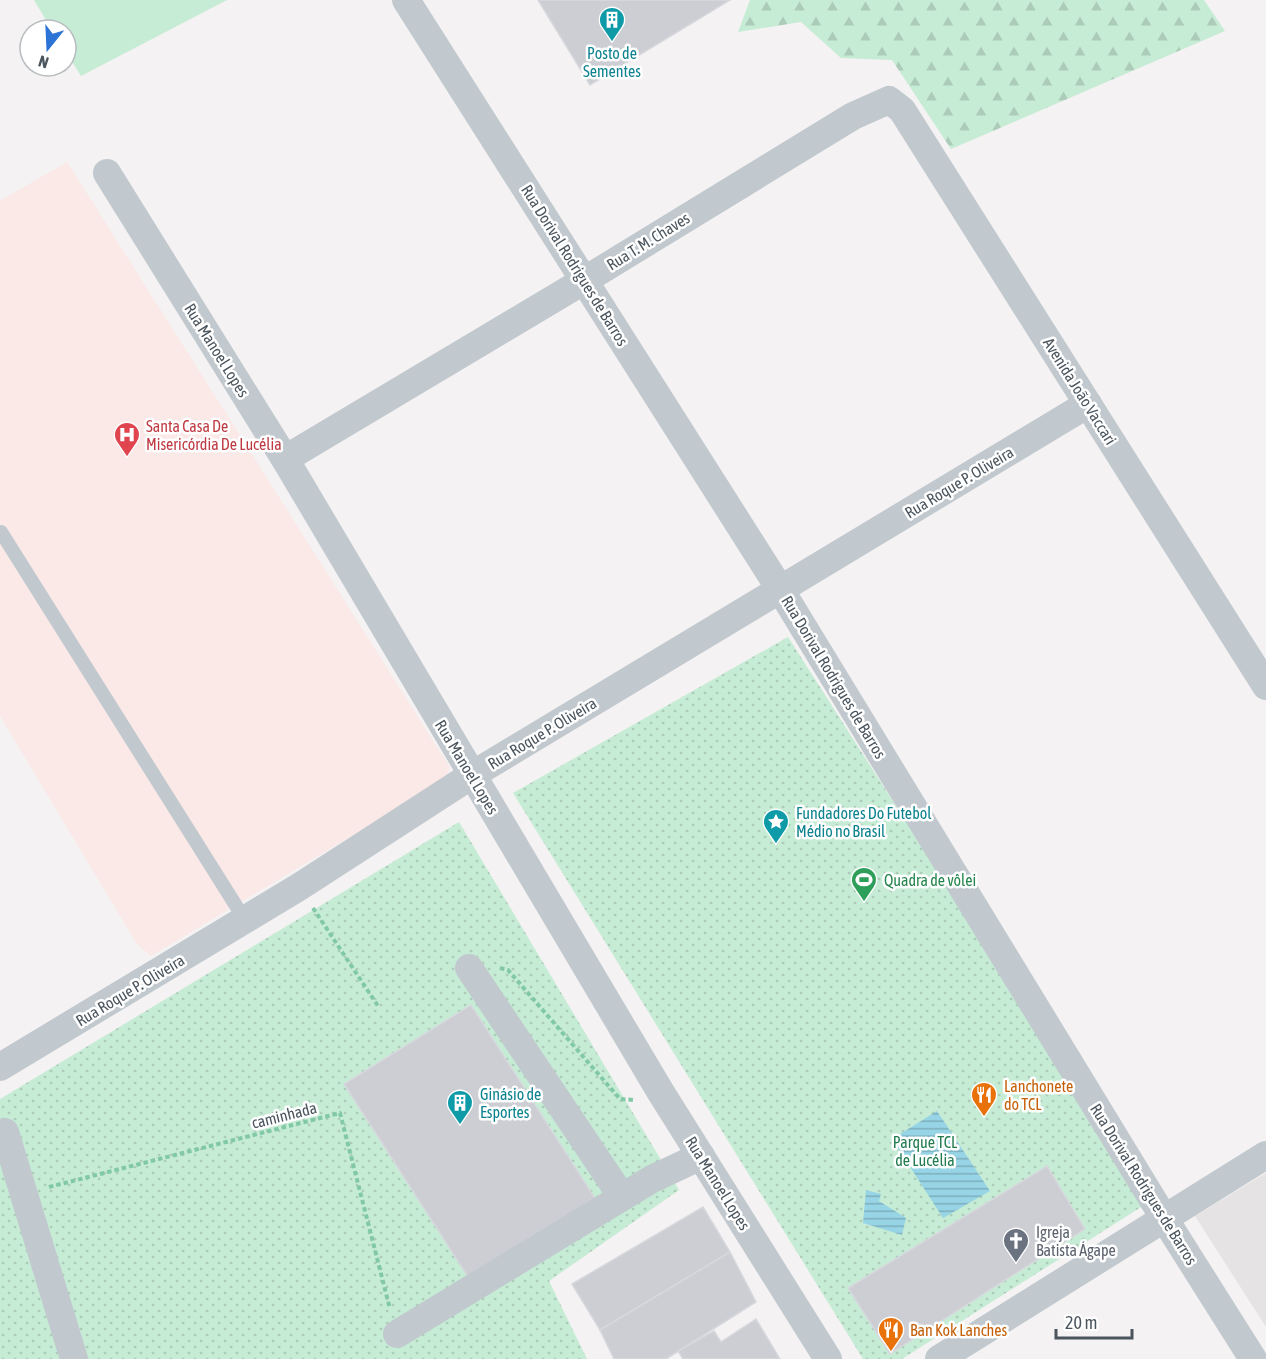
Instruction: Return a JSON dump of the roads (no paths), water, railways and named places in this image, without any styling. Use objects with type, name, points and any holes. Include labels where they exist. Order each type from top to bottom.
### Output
[{"type":"street","name":"Rua Dorival Rodrigues de Barros","points":[[406,0],[780,590],[1252,1359]]},
{"type":"street","name":"Rua T. M. Chaves","points":[[285,459],[585,280],[853,116],[890,100]]},
{"type":"street","name":"Avenida João Vaccari","points":[[890,100],[902,110],[1266,686]]},
{"type":"street","name":"Rua Manoel Lopes","points":[[107,173],[285,459],[660,1091],[828,1359]]},
{"type":"street","name":"Rua Roque P. Oliveira","points":[[0,1066],[299,887],[472,775],[1088,404]]},
{"type":"street","points":[[469,968],[622,1197]]},
{"type":"street","points":[[5,1132],[74,1359]]},
{"type":"street","points":[[939,1359],[1266,1155]]},
{"type":"street","points":[[397,1334],[652,1179],[701,1156]]},
{"type":"lane","points":[[1,532],[245,920]]},
{"type":"water","points":[[937,1111],[990,1191],[943,1218],[892,1139]]},
{"type":"water","points":[[866,1190],[881,1194],[879,1201],[906,1218],[902,1235],[863,1223]]},
{"type":"place","name":"Posto de Sementes","points":[[612,43]]},
{"type":"place","name":"Santa Casa De Misericórdia De Lucélia","points":[[127,458]]},
{"type":"place","name":"Fundadores Do Futebol Médio no Brasil","points":[[776,845]]},
{"type":"place","name":"Quadra de vôlei","points":[[864,903]]},
{"type":"place","name":"Lanchonete do TCL","points":[[984,1118]]},
{"type":"place","name":"Ginásio de Esportes","points":[[460,1126]]},
{"type":"place","name":"Igreja Batista Ágape","points":[[1016,1264]]},
{"type":"place","name":"Ban Kok Lanches","points":[[891,1353]]},
{"type":"park label","name":"Parque TCL de Lucélia","points":[[925,1151]]}]
